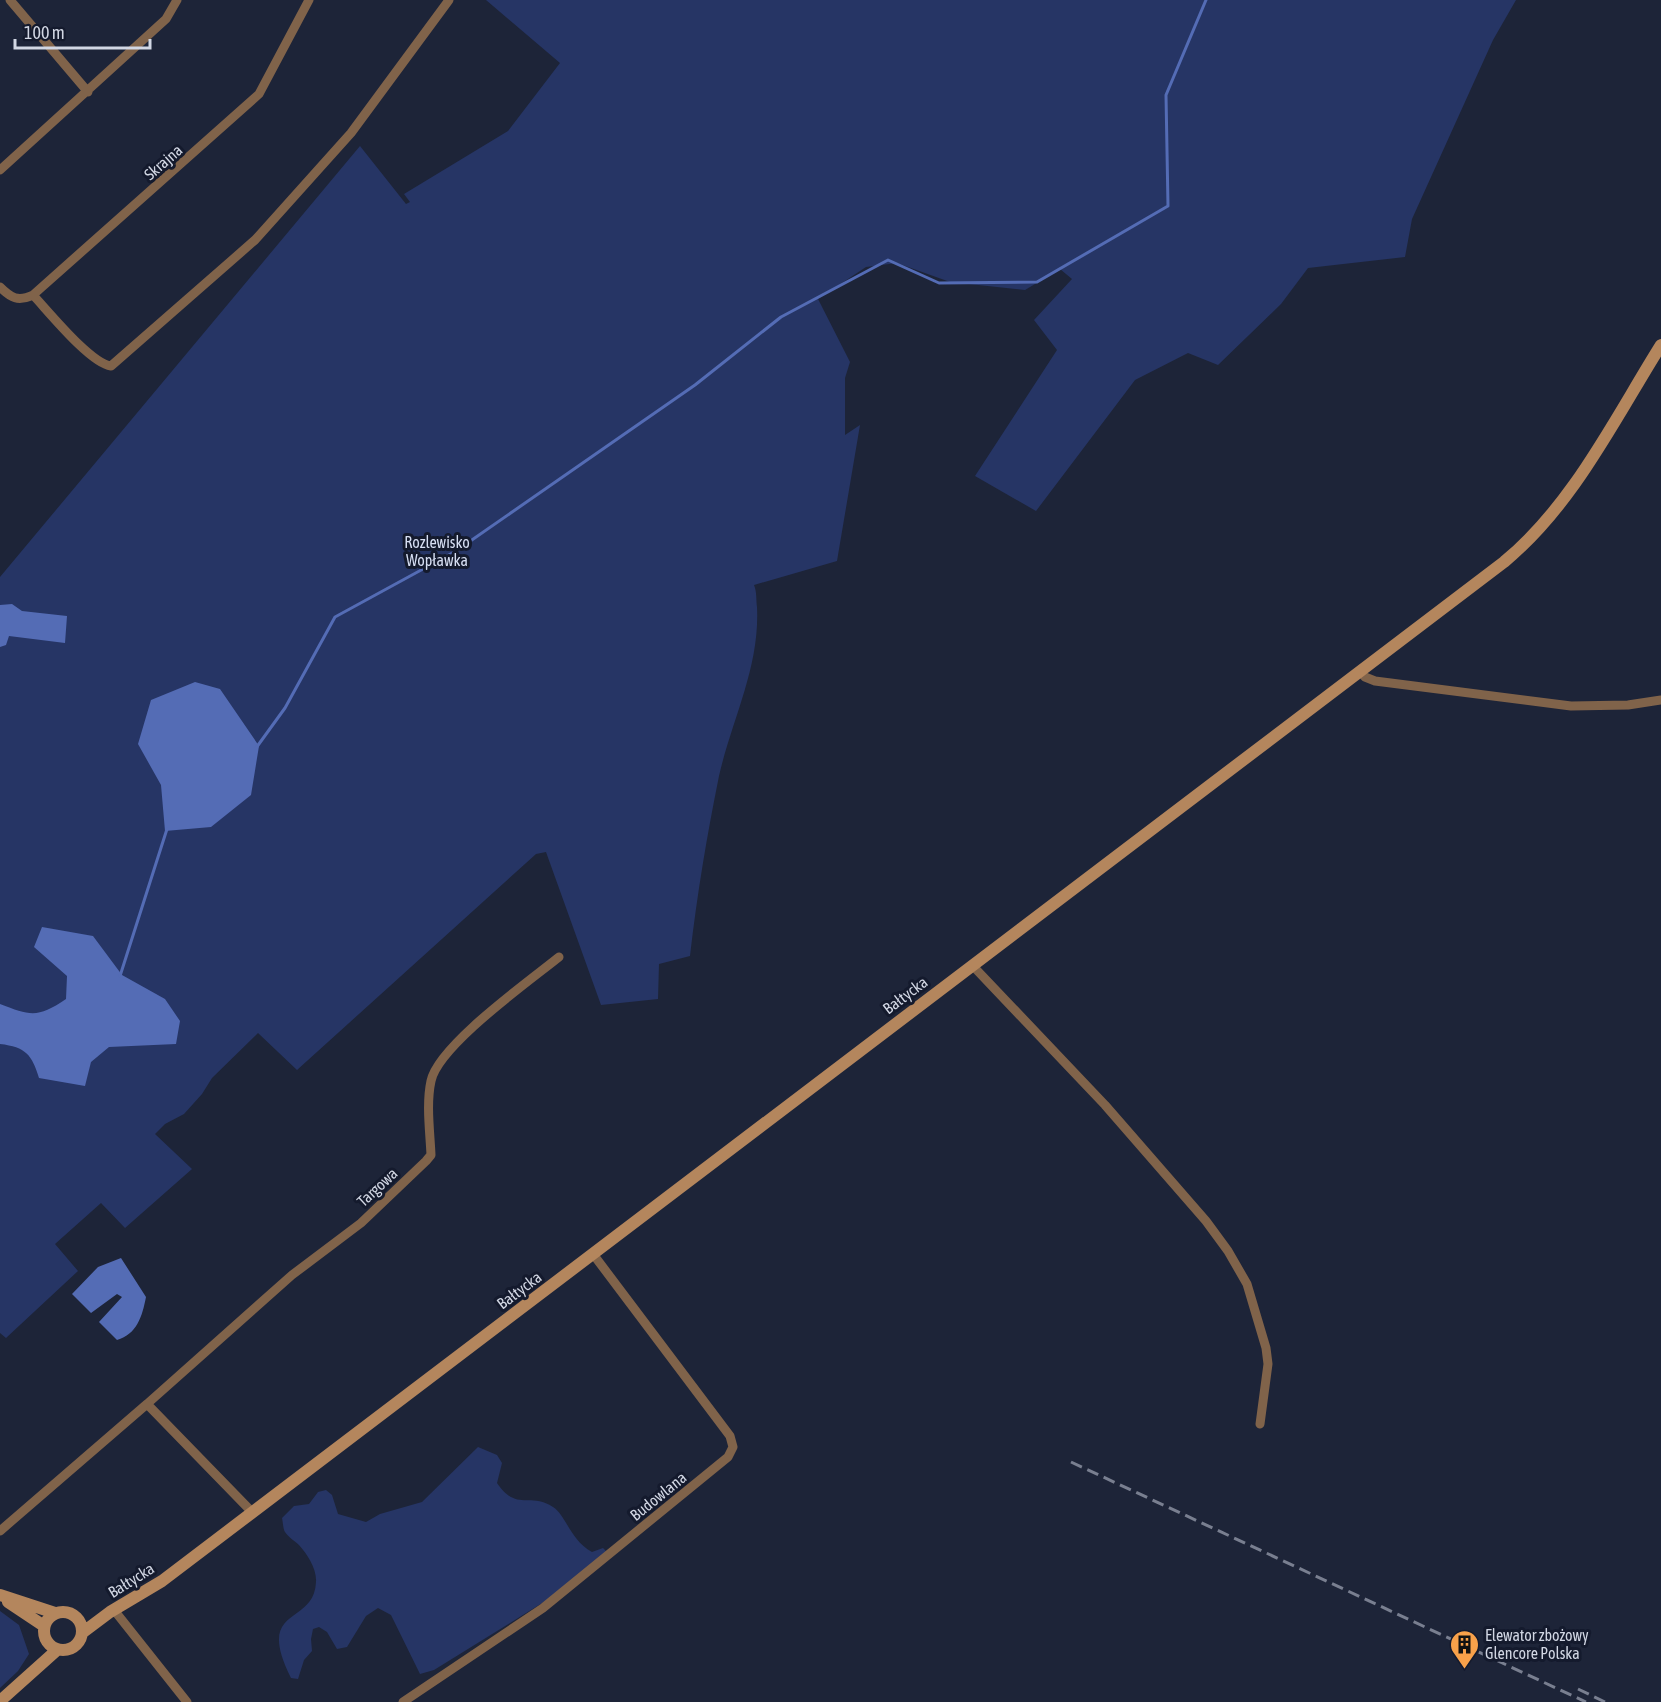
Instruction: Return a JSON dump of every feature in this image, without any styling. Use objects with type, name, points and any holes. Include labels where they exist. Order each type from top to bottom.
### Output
[{"type":"main road","name":"Bałtycka","points":[[82,1633],[112,1611],[162,1581],[1504,562],[1535,534],[1578,479],[1661,345]]},
{"type":"main road","points":[[0,1596],[55,1613],[67,1612],[77,1618],[82,1633],[74,1648],[52,1646]]},
{"type":"main road","points":[[0,1596],[44,1626],[52,1646]]},
{"type":"main road","name":"Bałtycka","points":[[77,1618],[112,1611]]},
{"type":"main road","points":[[44,1626],[55,1613]]},
{"type":"main road","points":[[0,1701],[24,1681],[52,1646]]},
{"type":"street","points":[[10,0],[88,92]]},
{"type":"street","points":[[0,170],[166,19],[177,0]]},
{"type":"street","name":"Skrajna","points":[[33,295],[260,94],[309,0]]},
{"type":"street","points":[[0,287],[15,299],[24,299],[33,295],[94,357],[103,365],[111,366],[255,240],[351,133],[449,0]]},
{"type":"street","points":[[1360,672],[1375,681],[1571,706],[1628,705],[1661,700]]},
{"type":"street","name":"Targowa","points":[[0,1531],[292,1275],[361,1223],[426,1161],[431,1155],[431,1081],[438,1063],[454,1045],[559,957]]},
{"type":"street","points":[[972,965],[1105,1106],[1206,1221],[1228,1251],[1247,1284],[1266,1348],[1268,1364],[1260,1424]]},
{"type":"street","name":"Budowlana","points":[[403,1702],[543,1608],[728,1457],[733,1447],[730,1436],[710,1408],[593,1254]]},
{"type":"street","points":[[147,1404],[252,1512]]},
{"type":"street","points":[[112,1611],[187,1702]]},
{"type":"green space","name":"Rozlewisko Wopławka","points":[[486,0],[1516,0],[1493,40],[1412,219],[1405,257],[1308,268],[1281,304],[1218,365],[1188,353],[1135,380],[1036,511],[975,476],[1057,350],[1034,320],[1072,279],[1060,269],[1025,290],[950,282],[897,263],[866,267],[818,299],[850,362],[845,378],[845,435],[860,425],[837,561],[754,585],[757,629],[754,651],[750,672],[719,776],[690,956],[659,964],[658,999],[601,1005],[546,852],[536,854],[297,1070],[258,1033],[212,1078],[202,1094],[184,1114],[165,1124],[155,1134],[192,1169],[125,1228],[101,1203],[55,1244],[78,1271],[6,1338],[0,1333],[0,577],[360,146],[406,204],[410,202],[404,194],[508,131],[560,63]]},
{"type":"green space","points":[[478,1447],[497,1455],[502,1463],[497,1483],[504,1492],[517,1500],[537,1501],[553,1507],[573,1535],[585,1547],[592,1552],[603,1548],[608,1553],[547,1600],[434,1670],[420,1674],[391,1615],[378,1608],[366,1616],[347,1647],[337,1649],[327,1632],[319,1627],[313,1629],[312,1651],[304,1660],[298,1679],[291,1678],[281,1654],[279,1638],[282,1627],[306,1606],[313,1596],[316,1577],[305,1553],[285,1532],[282,1518],[294,1506],[309,1504],[318,1492],[326,1490],[332,1495],[338,1514],[366,1522],[380,1514],[422,1502]]},
{"type":"green space","points":[[0,1611],[19,1625],[29,1654],[18,1671],[0,1688]]},
{"type":"shaded area","points":[[12,604],[22,611],[67,616],[65,643],[9,636],[6,645],[0,647],[0,605]]},
{"type":"shaded area","points":[[195,682],[220,689],[259,746],[251,795],[211,827],[165,831],[161,785],[138,744],[151,700]]},
{"type":"shaded area","points":[[42,927],[93,936],[122,975],[165,999],[180,1021],[176,1044],[109,1047],[91,1062],[85,1086],[39,1078],[34,1063],[27,1054],[16,1047],[0,1044],[0,1004],[19,1011],[34,1013],[48,1009],[66,999],[67,976],[34,947]]},
{"type":"shaded area","points":[[121,1258],[146,1297],[138,1324],[129,1334],[117,1340],[99,1322],[122,1297],[117,1294],[91,1313],[72,1294],[98,1267]]},
{"type":"waterway","points":[[256,748],[285,708],[335,617],[456,551],[695,385],[781,317],[888,260],[939,283],[1037,282],[1168,206],[1166,95],[1206,0]]},
{"type":"waterway","points":[[120,976],[167,829]]},
{"type":"railway","points":[[1071,1462],[1586,1702]]},
{"type":"railway","points":[[1578,1689],[1605,1702]]},
{"type":"place","name":"Elewator zbożowy Glencore Polska","points":[[1464,1670]]}]
